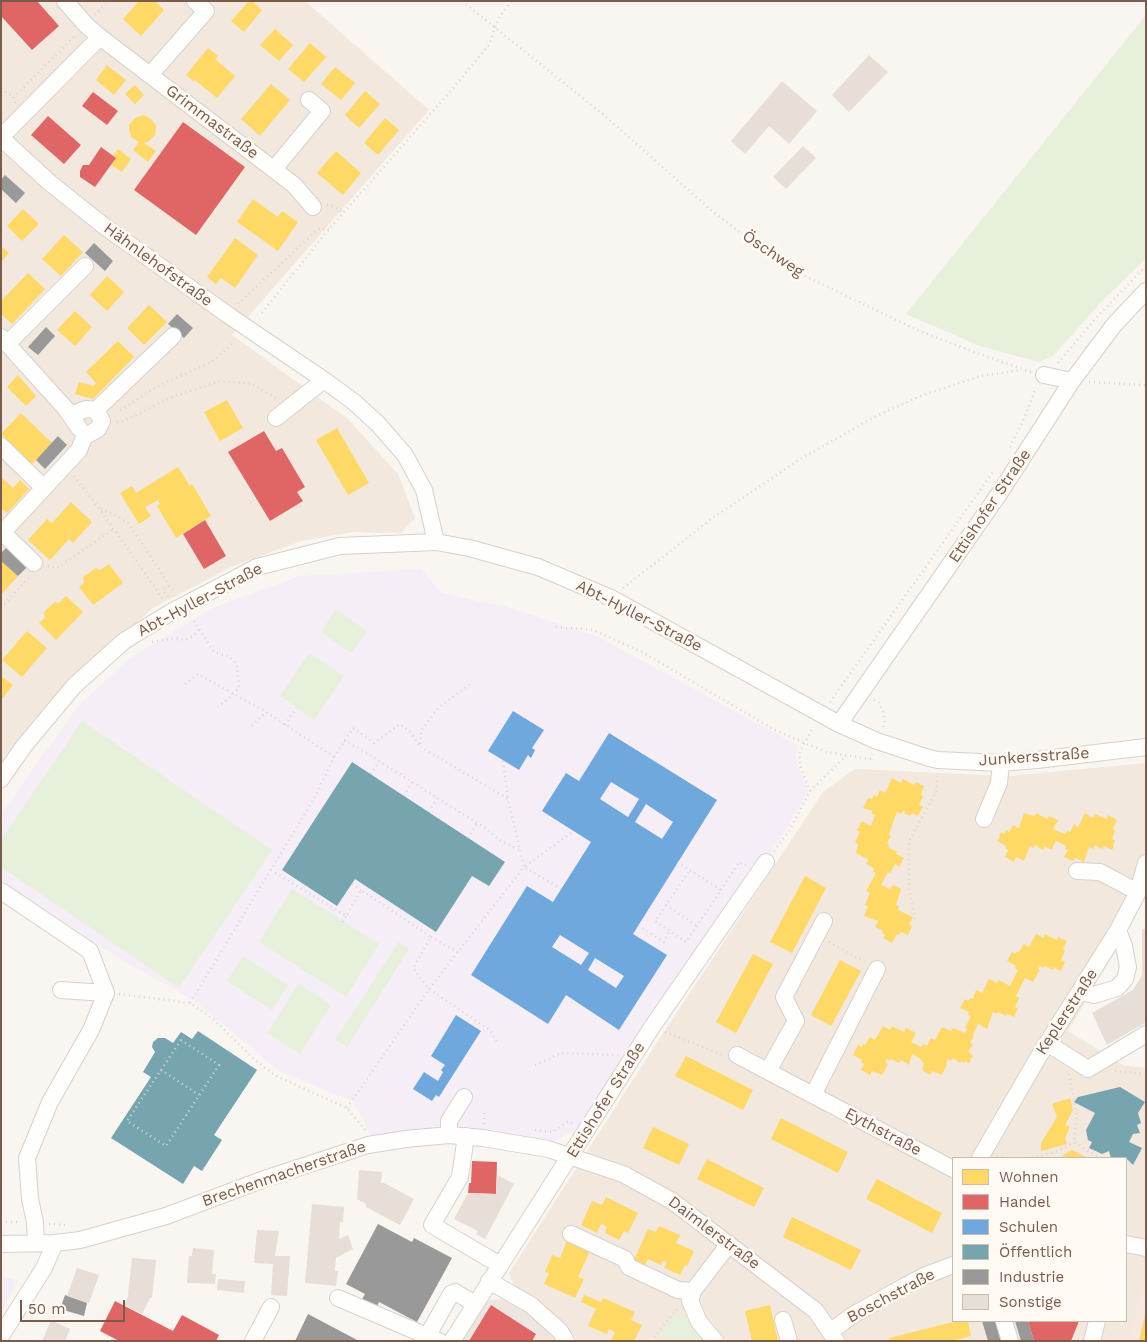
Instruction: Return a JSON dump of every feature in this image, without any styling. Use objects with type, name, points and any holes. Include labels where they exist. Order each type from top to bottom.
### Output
[{"type":"street","name":"Grimmastraße","points":[[65,1],[86,25],[100,37],[274,169],[294,185],[314,207]]},
{"type":"street","name":"Grimmastraße","points":[[150,75],[206,12],[195,1]]},
{"type":"street","points":[[1,137],[100,37]]},
{"type":"street","name":"Grimmastraße","points":[[274,169],[322,111],[309,100]]},
{"type":"street","name":"Hähnlehofstraße","points":[[1,137],[50,183],[104,226],[228,315],[324,380],[354,402],[378,424],[405,455],[424,490],[436,542]]},
{"type":"street","points":[[84,437],[74,420],[4,340],[85,266]]},
{"type":"street","name":"Ettishofer Straße","points":[[839,724],[999,494],[1072,381],[1114,325],[1146,291]]},
{"type":"street","points":[[34,563],[2,532],[79,450],[84,437],[98,429],[101,416],[172,336]]},
{"type":"street","points":[[1044,375],[1072,381]]},
{"type":"street","points":[[276,418],[324,380]]},
{"type":"street","points":[[74,420],[78,412],[86,408],[101,416]]},
{"type":"street","points":[[1,446],[44,488]]},
{"type":"street","name":"Abt-Hyller-Straße","points":[[1,779],[24,746],[74,686],[124,641],[174,604],[258,568],[340,546],[436,542],[469,548],[538,567],[611,598],[839,724]]},
{"type":"street","name":"Junkersstraße","points":[[839,724],[877,741],[938,760],[1001,763],[1146,747]]},
{"type":"street","points":[[984,819],[999,783],[1001,763]]},
{"type":"street","name":"Keplerstraße","points":[[981,1157],[1047,1043],[1081,992],[1118,930],[1138,892],[1146,863]]},
{"type":"street","name":"Ettishofer Straße","points":[[452,1341],[652,1027],[763,866]]},
{"type":"street","points":[[1077,871],[1100,872],[1138,892]]},
{"type":"street","points":[[1,891],[90,952],[106,993],[91,1030],[50,1102],[27,1158],[36,1243]]},
{"type":"street","points":[[768,1071],[796,1022],[784,997],[824,921]]},
{"type":"street","points":[[1081,992],[1094,995],[1116,988],[1125,979],[1128,967],[1124,946],[1118,930]]},
{"type":"street","points":[[813,1095],[877,969]]},
{"type":"street","points":[[61,990],[106,993]]},
{"type":"street","points":[[1047,1043],[1088,1069],[1146,1034]]},
{"type":"street","name":"Eythstraße","points":[[738,1055],[952,1168]]},
{"type":"street","points":[[449,1135],[449,1121],[464,1098]]},
{"type":"street","name":"Brechenmacherstraße","points":[[1,1244],[55,1243],[80,1240],[166,1216],[267,1178],[368,1145],[406,1139],[449,1135],[466,1136],[548,1149],[570,1157]]},
{"type":"street","points":[[466,1136],[460,1177],[432,1224],[500,1265]]},
{"type":"street","name":"Daimlerstraße","points":[[570,1157],[624,1174],[672,1201],[816,1311],[834,1336]]},
{"type":"street","points":[[571,1234],[625,1259],[629,1267],[691,1296],[700,1322],[715,1341]]},
{"type":"street","points":[[1,1336],[44,1268],[55,1243]]},
{"type":"street","points":[[691,1296],[729,1244]]},
{"type":"street","points":[[1127,1244],[1146,1248]]},
{"type":"street","name":"Boschstraße","points":[[834,1336],[853,1315],[924,1276],[952,1265]]},
{"type":"street","points":[[490,1281],[531,1305],[560,1331],[566,1341]]},
{"type":"street","points":[[338,1298],[433,1338],[450,1294],[455,1292],[475,1304]]},
{"type":"street","points":[[253,1341],[271,1307]]},
{"type":"street","points":[[783,1320],[789,1341]]},
{"type":"street","points":[[1004,1322],[1010,1341]]},
{"type":"street","points":[[1092,1341],[1097,1322]]},
{"type":"path","name":"Öschweg","points":[[462,1],[605,116],[712,211],[799,273],[917,330],[1022,370],[1044,375]]},
{"type":"path","points":[[262,313],[329,229],[484,52],[489,45],[499,17],[512,1]]},
{"type":"path","points":[[14,97],[86,25]]},
{"type":"path","points":[[1,89],[14,97]]},
{"type":"path","points":[[14,97],[17,121]]},
{"type":"path","points":[[228,315],[318,229],[329,229]]},
{"type":"path","points":[[1008,452],[1024,421],[1036,388],[1044,375],[1062,359],[1097,317],[1146,266]]},
{"type":"path","points":[[101,416],[158,386],[212,362],[232,344]]},
{"type":"path","points":[[611,598],[714,517],[799,460],[876,416],[923,395],[981,376],[1022,370]]},
{"type":"path","points":[[101,416],[117,422],[124,421],[172,397],[220,381],[252,384],[290,407]]},
{"type":"path","points":[[1072,381],[1146,386]]},
{"type":"path","points":[[64,466],[81,484],[174,604]]},
{"type":"path","points":[[820,714],[842,687],[997,467]]},
{"type":"path","points":[[99,508],[128,523],[171,585],[174,604]]},
{"type":"path","points":[[1,608],[34,571],[34,563],[57,568],[114,529]]},
{"type":"path","points":[[163,589],[171,585]]},
{"type":"path","points":[[194,621],[214,652],[230,657],[237,665],[239,687],[234,694],[218,707]]},
{"type":"path","points":[[556,628],[593,630],[642,652],[775,730],[826,752],[870,759]]},
{"type":"path","points":[[166,639],[185,640],[199,630]]},
{"type":"path","points":[[185,684],[198,674],[266,712],[334,757]]},
{"type":"path","points":[[420,746],[421,731],[438,708],[473,682]]},
{"type":"path","points":[[285,725],[296,708]]},
{"type":"path","points":[[252,726],[266,712]]},
{"type":"path","points":[[190,1003],[317,793],[334,757],[353,728],[374,743],[400,724],[410,732],[420,746],[508,799]]},
{"type":"path","points":[[344,741],[380,761],[477,823],[498,839],[520,851]]},
{"type":"path","points":[[805,743],[799,754],[800,768],[810,791]]},
{"type":"path","points":[[690,870],[655,921],[686,942],[739,862],[763,866],[790,831],[810,791],[846,756]]},
{"type":"path","points":[[503,760],[508,799],[524,867],[561,889]]},
{"type":"path","points":[[915,918],[909,891],[909,841],[937,790],[938,760]]},
{"type":"path","points":[[370,774],[380,761]]},
{"type":"path","points":[[404,796],[412,782]]},
{"type":"path","points":[[429,812],[437,798]]},
{"type":"path","points":[[468,838],[477,823]]},
{"type":"path","points":[[347,1108],[429,989],[524,867],[574,831]]},
{"type":"path","points":[[677,863],[721,890]]},
{"type":"path","points":[[271,870],[346,916]]},
{"type":"path","points":[[352,884],[458,952]]},
{"type":"path","points":[[343,922],[361,890]]},
{"type":"path","points":[[666,905],[697,926]]},
{"type":"path","points":[[638,926],[664,942],[669,932]]},
{"type":"path","points":[[816,936],[877,969]]},
{"type":"path","points":[[432,937],[413,968],[429,989],[491,1031],[498,1044]]},
{"type":"path","points":[[106,993],[190,1003],[212,1018],[256,1061],[276,1076],[347,1108],[366,1131],[368,1145]]},
{"type":"path","points":[[652,1027],[721,1054],[738,1055]]},
{"type":"path","points":[[181,1040],[219,1065],[200,1095],[166,1146],[127,1121],[181,1040]]},
{"type":"path","points":[[535,1065],[561,1053],[634,1055]]},
{"type":"path","points":[[1066,1055],[1077,1116],[1074,1142]]},
{"type":"path","points":[[1097,1064],[1117,1071],[1146,1074]]},
{"type":"path","points":[[161,1070],[200,1095]]},
{"type":"path","points":[[1036,1157],[1058,1151],[1074,1142]]},
{"type":"path","points":[[1074,1142],[1097,1157]]},
{"type":"path","points":[[1,1222],[35,1222]]},
{"type":"path","points":[[651,1341],[691,1296]]},
{"type":"shaded area","points":[[1,1],[305,1],[429,110],[232,335],[348,419],[398,474],[415,518],[401,533],[353,532],[301,541],[231,567],[153,608],[64,689],[1,768]]},
{"type":"shaded area","points":[[421,569],[440,592],[501,605],[599,637],[797,745],[796,757],[798,767],[808,790],[788,827],[585,1125],[554,1141],[490,1132],[372,1140],[365,1123],[352,1101],[279,1071],[192,999],[125,962],[1,883],[1,814],[78,706],[130,658],[212,608],[300,576]]},
{"type":"shaded area","points":[[1146,763],[1146,887],[1137,914],[1068,1031],[1123,1065],[1146,1068],[1146,1341],[578,1341],[567,1326],[515,1287],[509,1273],[660,1038],[823,792],[855,769],[1008,776]]},
{"type":"shaded area","points":[[1146,1275],[1146,1341],[1129,1341]]},
{"type":"shaded area","points":[[1,1276],[18,1281],[1,1312]]},
{"type":"shaded area","points":[[501,1299],[516,1305],[542,1325],[556,1341],[460,1341],[486,1301]]},
{"type":"green space","points":[[1146,15],[1146,258],[1101,302],[1053,356],[1039,362],[980,346],[906,314]]},
{"type":"green space","points":[[336,609],[367,631],[351,653],[321,632]]},
{"type":"green space","points":[[309,653],[344,676],[314,720],[280,696]]},
{"type":"green space","points":[[82,721],[272,850],[179,988],[1,867],[1,840]]},
{"type":"green space","points":[[292,889],[379,944],[346,997],[259,942]]},
{"type":"green space","points":[[399,942],[409,949],[347,1047],[335,1040]]},
{"type":"green space","points":[[243,956],[288,985],[272,1010],[227,981]]},
{"type":"green space","points":[[299,984],[331,1005],[300,1054],[267,1033]]},
{"type":"green space","points":[[684,1313],[704,1341],[655,1341],[676,1316]]},
{"type":"building: Wohnen","points":[[139,1],[155,1],[164,10],[141,36],[123,19]]},
{"type":"building: Wohnen","points":[[249,1],[252,1],[262,10],[244,32],[231,21]]},
{"type":"building: Wohnen","points":[[275,29],[293,45],[279,61],[260,45]]},
{"type":"building: Wohnen","points":[[310,43],[326,57],[304,82],[288,69]]},
{"type":"building: Wohnen","points":[[208,48],[218,56],[215,59],[235,76],[217,98],[186,75]]},
{"type":"building: Wohnen","points":[[107,65],[126,80],[114,95],[96,80]]},
{"type":"building: Wohnen","points":[[335,67],[355,83],[341,100],[321,84]]},
{"type":"building: Wohnen","points":[[271,84],[290,100],[260,136],[241,119]]},
{"type":"building: Wohnen","points":[[135,85],[144,95],[135,104],[125,94]]},
{"type":"building: Wohnen","points":[[365,91],[380,104],[359,128],[345,115]]},
{"type":"building: Wohnen","points":[[143,115],[151,119],[156,126],[155,135],[144,143],[156,151],[148,162],[133,150],[139,142],[131,137],[129,129],[129,125],[135,118]]},
{"type":"building: Wohnen","points":[[385,118],[399,130],[378,155],[364,143]]},
{"type":"building: Wohnen","points":[[118,149],[131,159],[122,172],[111,165],[116,158],[113,156]]},
{"type":"building: Wohnen","points":[[336,151],[361,173],[343,195],[317,173]]},
{"type":"building: Wohnen","points":[[253,199],[278,217],[282,211],[298,222],[278,251],[237,222]]},
{"type":"building: Wohnen","points":[[23,209],[39,224],[22,241],[7,226]]},
{"type":"building: Wohnen","points":[[64,235],[83,252],[61,276],[42,259]]},
{"type":"building: Wohnen","points":[[235,238],[258,255],[235,288],[221,278],[216,284],[207,277]]},
{"type":"building: Wohnen","points":[[1,246],[9,253],[1,262]]},
{"type":"building: Wohnen","points":[[28,273],[45,289],[12,324],[1,314],[1,301]]},
{"type":"building: Wohnen","points":[[107,276],[124,292],[107,311],[90,295]]},
{"type":"building: Wohnen","points":[[149,305],[167,322],[144,345],[127,328]]},
{"type":"building: Wohnen","points":[[75,311],[92,327],[75,346],[57,330]]},
{"type":"building: Wohnen","points":[[118,341],[134,357],[93,399],[75,394],[79,382],[94,386],[96,383],[86,372]]},
{"type":"building: Wohnen","points":[[18,375],[36,396],[26,406],[7,387]]},
{"type":"building: Wohnen","points":[[227,400],[243,428],[220,441],[204,412]]},
{"type":"building: Wohnen","points":[[21,413],[52,443],[32,464],[1,434]]},
{"type":"building: Wohnen","points":[[337,428],[369,483],[348,495],[316,440]]},
{"type":"building: Wohnen","points":[[178,467],[190,486],[192,484],[211,516],[176,538],[157,506],[160,504],[158,500],[145,507],[151,516],[139,524],[120,493],[132,486],[136,493]]},
{"type":"building: Wohnen","points":[[1,477],[13,488],[20,480],[29,489],[7,513],[1,508]]},
{"type":"building: Wohnen","points":[[71,502],[92,522],[73,543],[69,539],[50,560],[28,540],[47,519],[52,523]]},
{"type":"building: Wohnen","points":[[1,561],[18,576],[1,595]]},
{"type":"building: Wohnen","points":[[109,564],[123,583],[93,605],[79,587],[84,583],[83,577],[96,568],[100,570]]},
{"type":"building: Wohnen","points":[[66,596],[83,612],[56,640],[39,623],[45,618],[44,612],[55,602],[59,603]]},
{"type":"building: Wohnen","points":[[27,631],[47,648],[22,677],[2,660]]},
{"type":"building: Wohnen","points":[[1,676],[13,685],[1,700]]},
{"type":"building: Wohnen","points":[[892,778],[901,783],[903,779],[914,785],[916,782],[924,786],[921,794],[923,796],[919,805],[923,807],[918,816],[912,813],[910,816],[904,813],[903,810],[901,814],[897,812],[889,834],[891,836],[887,843],[888,847],[904,858],[899,867],[895,864],[890,873],[888,872],[881,885],[890,889],[893,885],[901,889],[896,905],[899,906],[898,910],[913,917],[909,924],[912,926],[908,935],[901,932],[899,935],[897,934],[892,943],[883,938],[885,935],[882,933],[883,931],[875,927],[878,921],[864,916],[868,906],[865,905],[870,893],[866,891],[876,873],[873,872],[874,868],[866,864],[869,860],[856,853],[858,844],[855,842],[860,832],[857,830],[862,821],[871,826],[875,815],[871,813],[873,811],[863,808],[868,798],[872,799],[874,795],[877,797],[880,790],[885,793]]},
{"type":"building: Wohnen","points":[[1024,813],[1034,816],[1036,813],[1047,819],[1049,816],[1058,820],[1053,829],[1065,834],[1067,831],[1070,832],[1074,824],[1078,827],[1085,813],[1093,818],[1095,814],[1106,819],[1108,815],[1117,820],[1113,829],[1115,830],[1112,839],[1115,840],[1114,846],[1112,850],[1104,846],[1102,849],[1095,845],[1093,849],[1089,847],[1084,862],[1075,858],[1073,861],[1064,857],[1068,850],[1065,849],[1066,846],[1056,841],[1051,850],[1045,846],[1043,850],[1035,845],[1033,848],[1030,846],[1024,861],[1016,857],[1014,862],[1005,857],[1008,850],[1005,848],[1006,846],[997,841],[1001,832],[1004,834],[1006,830],[1009,832],[1013,825],[1019,828]]},
{"type":"building: Wohnen","points":[[805,876],[826,888],[792,953],[770,942]]},
{"type":"building: Wohnen","points":[[1036,934],[1044,938],[1045,934],[1057,940],[1058,937],[1067,941],[1063,949],[1065,951],[1061,960],[1065,962],[1061,971],[1054,967],[1053,970],[1040,966],[1038,970],[1040,970],[1033,982],[1025,978],[1016,996],[1019,998],[1015,1007],[1018,1008],[1014,1017],[993,1012],[987,1029],[978,1024],[970,1043],[973,1044],[968,1052],[973,1055],[969,1063],[961,1061],[960,1063],[953,1058],[951,1061],[948,1059],[942,1075],[932,1071],[930,1075],[922,1070],[924,1063],[922,1060],[912,1054],[909,1065],[901,1060],[899,1063],[887,1059],[885,1062],[888,1064],[882,1075],[872,1071],[870,1075],[861,1070],[864,1064],[861,1062],[862,1060],[853,1055],[858,1045],[862,1047],[863,1044],[865,1045],[870,1037],[875,1040],[883,1026],[890,1030],[892,1026],[904,1032],[906,1028],[916,1033],[911,1042],[921,1047],[923,1044],[927,1046],[931,1038],[935,1040],[942,1027],[951,1031],[953,1028],[965,1033],[967,1029],[965,1028],[971,1016],[968,1015],[969,1012],[960,1008],[965,999],[968,1001],[970,998],[973,999],[976,990],[982,993],[989,979],[997,983],[999,980],[1010,986],[1018,970],[1015,968],[1016,966],[1007,961],[1012,952],[1015,954],[1017,951],[1019,952],[1024,944],[1029,947]]},
{"type":"building: Wohnen","points":[[753,954],[773,964],[736,1033],[716,1022]]},
{"type":"building: Wohnen","points":[[840,960],[861,971],[831,1026],[811,1015]]},
{"type":"building: Wohnen","points":[[686,1056],[753,1090],[743,1110],[675,1076]]},
{"type":"building: Wohnen","points":[[1070,1098],[1073,1110],[1065,1125],[1070,1127],[1065,1138],[1067,1144],[1041,1151],[1041,1143],[1057,1117],[1052,1104]]},
{"type":"building: Wohnen","points":[[781,1118],[848,1152],[838,1173],[771,1139]]},
{"type":"building: Wohnen","points":[[653,1127],[689,1144],[679,1165],[643,1148]]},
{"type":"building: Wohnen","points":[[1072,1150],[1086,1157],[1064,1157],[1063,1155]]},
{"type":"building: Wohnen","points":[[707,1159],[764,1188],[754,1207],[697,1179]]},
{"type":"building: Wohnen","points":[[877,1179],[942,1213],[932,1233],[866,1199]]},
{"type":"building: Wohnen","points":[[606,1197],[638,1213],[628,1233],[624,1231],[619,1240],[605,1233],[607,1227],[601,1224],[597,1233],[581,1225],[592,1201],[602,1205]]},
{"type":"building: Wohnen","points":[[792,1217],[861,1250],[851,1270],[783,1237]]},
{"type":"building: Wohnen","points":[[659,1226],[680,1235],[676,1243],[694,1251],[687,1266],[685,1265],[680,1275],[664,1268],[667,1262],[663,1261],[661,1265],[648,1259],[645,1265],[634,1260],[648,1229],[656,1232]]},
{"type":"building: Wohnen","points":[[567,1241],[590,1251],[578,1277],[584,1279],[575,1298],[544,1284],[549,1273],[545,1272],[552,1255],[560,1258]]},
{"type":"building: Wohnen","points":[[584,1295],[601,1302],[603,1298],[635,1312],[631,1320],[642,1325],[634,1341],[611,1341],[615,1332],[609,1329],[607,1334],[588,1326],[596,1309],[581,1302]]},
{"type":"building: Wohnen","points":[[770,1305],[778,1341],[752,1341],[745,1311]]},
{"type":"building: Wohnen","points":[[1145,1316],[1146,1341],[1139,1341],[1141,1331]]},
{"type":"building: Wohnen","points":[[953,1322],[968,1322],[971,1336],[951,1341],[890,1341],[889,1338]]},
{"type":"building: Handel","points":[[1,1],[37,1],[59,26],[32,50],[1,16]]},
{"type":"building: Handel","points":[[93,92],[118,111],[107,125],[82,106]]},
{"type":"building: Handel","points":[[48,116],[81,145],[64,164],[31,135]]},
{"type":"building: Handel","points":[[183,122],[245,167],[196,235],[134,190]]},
{"type":"building: Handel","points":[[101,147],[116,158],[95,187],[80,177],[80,171],[83,165],[89,165]]},
{"type":"building: Handel","points":[[264,431],[276,451],[282,448],[305,487],[297,492],[303,501],[270,521],[228,452]]},
{"type":"building: Handel","points":[[205,520],[226,556],[204,569],[183,534]]},
{"type":"building: Handel","points":[[472,1161],[497,1162],[496,1194],[468,1193],[469,1183],[471,1183]]},
{"type":"building: Handel","points":[[115,1301],[173,1331],[182,1315],[219,1335],[216,1341],[119,1341],[100,1331]]},
{"type":"building: Handel","points":[[491,1305],[536,1334],[532,1341],[469,1341]]},
{"type":"building: Handel","points":[[1028,1322],[1079,1322],[1071,1341],[1034,1341]]},
{"type":"building: Schulen","points":[[513,711],[544,730],[532,748],[535,750],[531,758],[528,755],[519,770],[488,751]]},
{"type":"building: Schulen","points":[[609,733],[717,800],[633,934],[667,955],[619,1030],[566,995],[548,1024],[471,975],[527,886],[553,902],[591,842],[542,811],[566,773],[579,781]],"holes":[[[611,782],[639,799],[628,817],[600,799]],[[646,804],[673,822],[662,839],[635,822]],[[560,935],[589,953],[581,965],[552,947]],[[595,958],[624,976],[616,988],[588,970]]]},
{"type":"building: Schulen","points":[[456,1015],[481,1031],[439,1097],[436,1095],[432,1101],[413,1089],[424,1072],[438,1081],[443,1072],[441,1070],[445,1065],[431,1056]]},
{"type":"building: Öffentlich","points":[[352,762],[505,862],[489,886],[472,876],[436,932],[355,879],[337,906],[282,870]]},
{"type":"building: Öffentlich","points":[[198,1031],[257,1070],[214,1135],[222,1140],[202,1171],[194,1166],[183,1184],[111,1138],[151,1077],[143,1072],[155,1052],[152,1047],[153,1042],[158,1038],[165,1038],[173,1043],[181,1032],[192,1039]]},
{"type":"building: Öffentlich","points":[[1120,1087],[1145,1102],[1138,1113],[1141,1123],[1137,1125],[1140,1133],[1133,1134],[1129,1142],[1142,1148],[1133,1165],[1127,1157],[1111,1157],[1109,1151],[1102,1154],[1089,1148],[1092,1142],[1088,1140],[1086,1130],[1095,1113],[1074,1102],[1078,1097]]},
{"type":"building: Industrie","points":[[5,175],[25,193],[16,203],[1,189],[1,180]]},
{"type":"building: Industrie","points":[[94,243],[113,261],[105,271],[85,253]]},
{"type":"building: Industrie","points":[[177,314],[193,328],[184,338],[168,324]]},
{"type":"building: Industrie","points":[[46,327],[55,336],[38,355],[28,347]]},
{"type":"building: Industrie","points":[[58,436],[67,445],[45,469],[36,460]]},
{"type":"building: Industrie","points":[[7,547],[28,566],[18,576],[1,561],[1,553]]},
{"type":"building: Industrie","points":[[378,1224],[412,1242],[414,1238],[452,1258],[417,1322],[379,1302],[376,1309],[361,1301],[365,1294],[346,1284]]},
{"type":"building: Industrie","points":[[65,1295],[87,1303],[84,1316],[60,1309]]},
{"type":"building: Industrie","points":[[308,1314],[359,1341],[295,1341]]},
{"type":"building: Industrie","points":[[982,1322],[995,1322],[1001,1341],[988,1341]]},
{"type":"building: Industrie","points":[[1015,1322],[1028,1322],[1034,1341],[1021,1341]]},
{"type":"building: Sonstige","points":[[869,55],[888,72],[849,112],[832,95]]},
{"type":"building: Sonstige","points":[[782,81],[817,111],[789,144],[769,126],[745,154],[731,141]]},
{"type":"building: Sonstige","points":[[803,146],[816,158],[786,189],[773,177]]},
{"type":"building: Sonstige","points":[[1142,929],[1146,929],[1146,1022],[1107,1045],[1092,1013],[1133,990],[1142,976]]},
{"type":"building: Sonstige","points":[[359,1170],[382,1172],[381,1183],[414,1199],[400,1225],[366,1207],[366,1204],[357,1199]]},
{"type":"building: Sonstige","points":[[497,1175],[514,1184],[485,1239],[476,1234],[478,1231],[454,1219],[468,1193],[496,1194]]},
{"type":"building: Sonstige","points":[[312,1204],[344,1207],[343,1222],[340,1222],[339,1239],[348,1235],[353,1249],[336,1258],[335,1271],[338,1271],[336,1286],[305,1283]]},
{"type":"building: Sonstige","points":[[257,1230],[279,1231],[275,1256],[290,1256],[287,1296],[271,1295],[273,1264],[254,1263]]},
{"type":"building: Sonstige","points":[[193,1248],[214,1250],[212,1274],[216,1274],[215,1284],[187,1283],[189,1256],[192,1256]]},
{"type":"building: Sonstige","points":[[132,1258],[156,1260],[152,1298],[150,1298],[142,1314],[124,1305],[129,1295]]},
{"type":"building: Sonstige","points":[[77,1268],[99,1275],[89,1303],[67,1296]]},
{"type":"building: Sonstige","points":[[218,1279],[245,1281],[244,1293],[217,1290]]},
{"type":"building: Sonstige","points":[[51,1320],[70,1329],[65,1341],[42,1341]]}]
